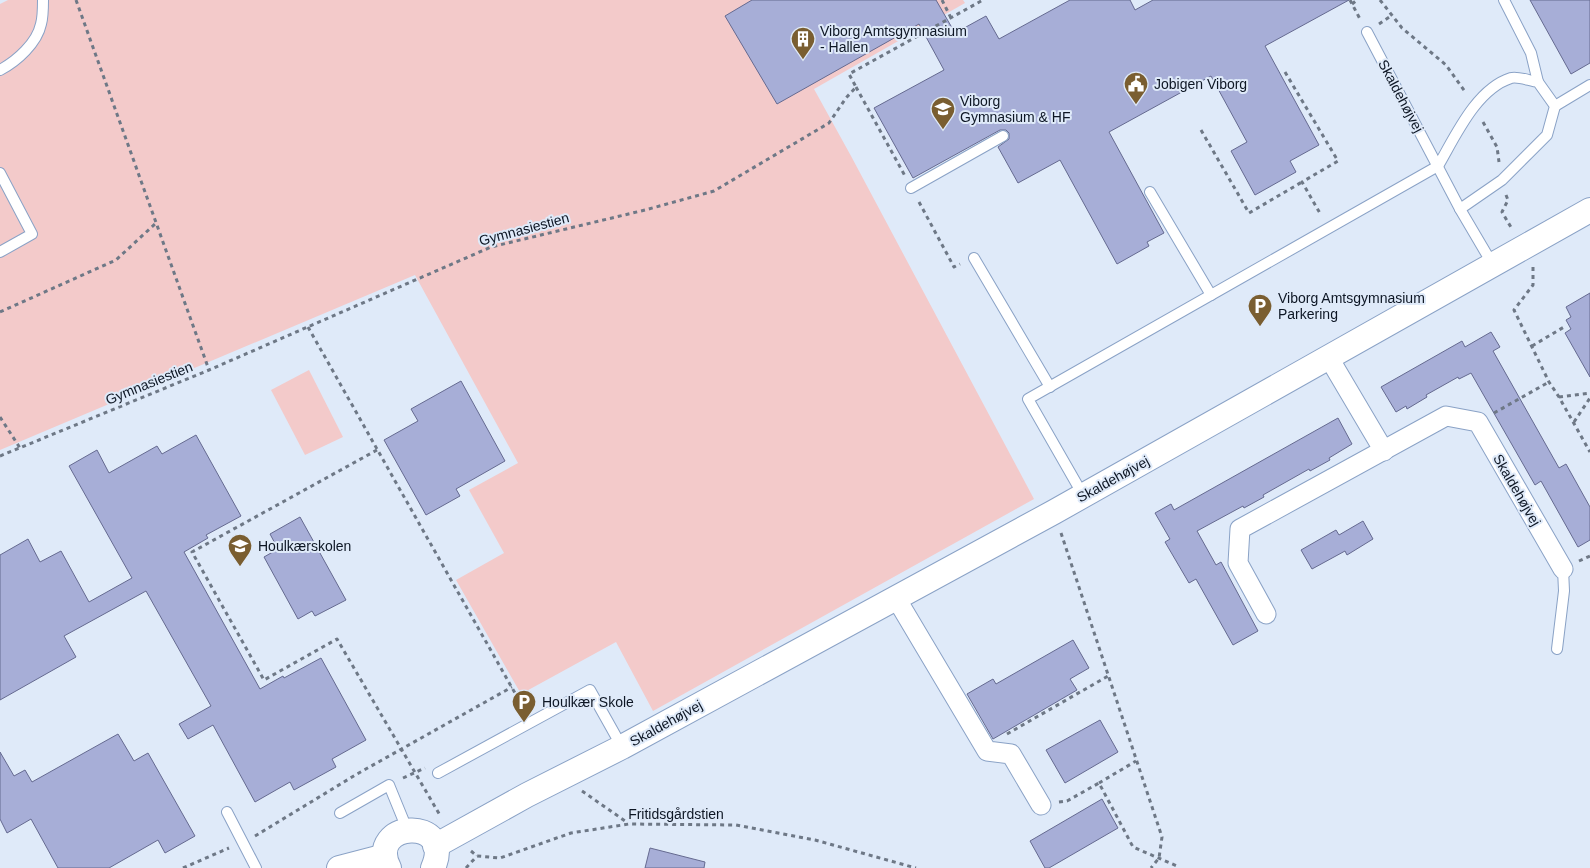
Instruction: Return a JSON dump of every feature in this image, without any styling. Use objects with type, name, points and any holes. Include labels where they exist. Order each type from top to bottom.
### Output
[{"type":"street","name":"Skaldehøjvej","points":[[440,850],[562,777],[622,747],[1054,512],[1590,210]]},
{"type":"street","points":[[1329,358],[1384,451]]},
{"type":"street","points":[[1266,614],[1238,564],[1240,529],[1446,416],[1478,422]]},
{"type":"street","name":"Skaldehøjvej","points":[[1478,422],[1563,569]]},
{"type":"street","points":[[896,598],[984,747],[987,751],[1011,754],[1041,805]]},
{"type":"street","points":[[339,868],[387,862],[386,849],[390,840],[397,833],[407,829],[424,832],[440,850]]},
{"type":"lane","points":[[0,70],[30,46],[42,24],[43,0]]},
{"type":"lane","points":[[1504,0],[1531,53],[1538,82],[1555,106]]},
{"type":"lane","name":"Skaldehøjvej","points":[[1367,32],[1460,209],[1493,265]]},
{"type":"lane","points":[[1083,495],[1028,399],[1438,166],[1474,105],[1495,86],[1513,77],[1538,82]]},
{"type":"lane","points":[[1460,209],[1502,180],[1547,135],[1555,106],[1590,85]]},
{"type":"lane","points":[[911,188],[1003,136]]},
{"type":"lane","points":[[0,173],[32,234],[0,252]]},
{"type":"lane","points":[[1150,192],[1211,295]]},
{"type":"lane","points":[[974,258],[1050,387]]},
{"type":"lane","points":[[1557,650],[1564,591],[1563,569]]},
{"type":"lane","points":[[438,773],[590,690],[622,747]]},
{"type":"lane","points":[[340,813],[389,785],[407,829]]},
{"type":"lane","points":[[227,812],[256,868]]},
{"type":"path","points":[[76,0],[209,370]]},
{"type":"path","points":[[942,0],[951,18]]},
{"type":"path","name":"Gymnasiestien","points":[[0,456],[209,370],[491,247],[714,191],[829,123],[856,87],[849,74],[983,0]]},
{"type":"path","points":[[1357,0],[1351,2],[1367,32]]},
{"type":"path","points":[[1201,130],[1250,212],[1338,160],[1285,72]]},
{"type":"path","points":[[1302,182],[1329,228]]},
{"type":"path","points":[[0,312],[116,260],[156,223]]},
{"type":"path","points":[[1523,247],[1533,265],[1533,285],[1514,310],[1549,382],[1559,396],[1590,452]]},
{"type":"path","points":[[308,327],[532,723]]},
{"type":"path","points":[[1532,346],[1564,327]]},
{"type":"path","points":[[1478,422],[1549,382]]},
{"type":"path","points":[[1559,396],[1590,393]]},
{"type":"path","points":[[1574,422],[1590,398]]},
{"type":"path","points":[[0,417],[20,448]]},
{"type":"path","points":[[378,450],[192,552],[264,680],[337,639],[416,773],[440,850],[477,856]]},
{"type":"path","points":[[1054,512],[1162,837],[1159,858],[1151,868]]},
{"type":"path","points":[[984,747],[1108,676]]},
{"type":"path","points":[[183,868],[243,842],[512,687]]},
{"type":"path","points":[[1041,805],[1067,801],[1136,761]]},
{"type":"path","points":[[389,785],[434,764],[438,773]]},
{"type":"path","points":[[562,777],[628,824]]},
{"type":"path","points":[[1099,783],[1134,847],[1178,868]]},
{"type":"path","name":"Fritidsgårdstien","points":[[477,856],[500,858],[571,833],[628,824],[736,825],[815,840],[916,868]]},
{"type":"path","points":[[466,868],[477,856]]},
{"type":"shaded area","points":[[8,0],[963,0],[965,3],[814,89],[1034,499],[653,711],[616,642],[521,694],[456,580],[504,553],[469,490],[518,463],[415,275],[0,450],[0,4]]},
{"type":"shaded area","points":[[309,370],[343,437],[305,455],[271,390]]},
{"type":"building","name":"Viborg Gymnasium & HF","points":[[752,0],[936,0],[955,33],[986,16],[999,39],[1070,0],[1130,0],[1135,10],[1153,0],[1349,0],[1265,46],[1319,145],[1290,161],[1296,172],[1255,195],[1231,151],[1247,142],[1211,76],[1109,132],[1164,233],[1147,242],[1149,246],[1117,264],[1060,160],[1018,183],[998,147],[1009,139],[1009,133],[1006,130],[1000,130],[913,178],[874,108],[944,70],[919,24],[777,104],[725,16]]},
{"type":"building","points":[[1530,0],[1590,0],[1590,63],[1571,74]]},
{"type":"building","points":[[1590,293],[1590,377],[1565,333],[1571,329],[1566,320],[1571,317],[1566,307]]},
{"type":"building","points":[[1491,332],[1500,347],[1493,351],[1559,468],[1566,464],[1590,507],[1590,540],[1578,547],[1541,481],[1535,485],[1471,373],[1459,379],[1458,377],[1426,395],[1427,397],[1407,409],[1406,406],[1396,412],[1381,387],[1462,341],[1465,347]]},
{"type":"building","points":[[461,381],[505,461],[456,489],[460,496],[426,515],[384,440],[418,421],[411,409]]},
{"type":"building","points":[[1338,418],[1352,444],[1329,458],[1330,460],[1310,471],[1309,469],[1263,495],[1264,497],[1197,531],[1216,565],[1221,562],[1258,631],[1233,645],[1196,579],[1189,583],[1165,542],[1170,539],[1155,513],[1171,504],[1174,510]]},
{"type":"building","points":[[196,435],[241,516],[206,535],[208,538],[184,552],[260,689],[321,658],[366,740],[332,759],[336,767],[294,790],[290,782],[255,802],[213,725],[188,739],[179,724],[211,706],[146,591],[64,636],[76,657],[0,700],[0,555],[28,539],[40,562],[61,551],[89,602],[132,578],[69,466],[97,450],[109,473],[157,446],[162,454]]},
{"type":"building","points":[[300,517],[346,600],[315,616],[312,611],[298,619],[264,557],[278,549],[270,534]]},
{"type":"building","points":[[1363,521],[1373,539],[1347,555],[1345,551],[1312,569],[1301,550],[1336,530],[1339,535]]},
{"type":"building","points":[[1073,640],[1089,668],[1070,679],[1077,690],[993,739],[967,694],[993,679],[996,684]]},
{"type":"building","points":[[1100,720],[1118,752],[1065,783],[1046,750]]},
{"type":"building","points":[[118,734],[134,761],[148,753],[195,836],[165,853],[158,840],[109,868],[58,868],[31,819],[7,833],[0,819],[0,752],[14,776],[25,770],[32,782]]},
{"type":"building","points":[[1102,799],[1118,828],[1049,868],[1045,868],[1030,841]]},
{"type":"building","points":[[650,848],[705,862],[704,868],[645,868]]},
{"type":"place","name":"Viborg Amtsgymnasium - Hallen","points":[[803,60]]},
{"type":"place","name":"Jobigen Viborg","points":[[1136,105]]},
{"type":"place","name":"Viborg Gymnasium & HF","points":[[943,130]]},
{"type":"place","name":"Viborg Amtsgymnasium Parkering","points":[[1260,327]]},
{"type":"place","name":"Houlkærskolen","points":[[240,567]]},
{"type":"place","name":"Houlkær Skole","points":[[524,723]]}]
